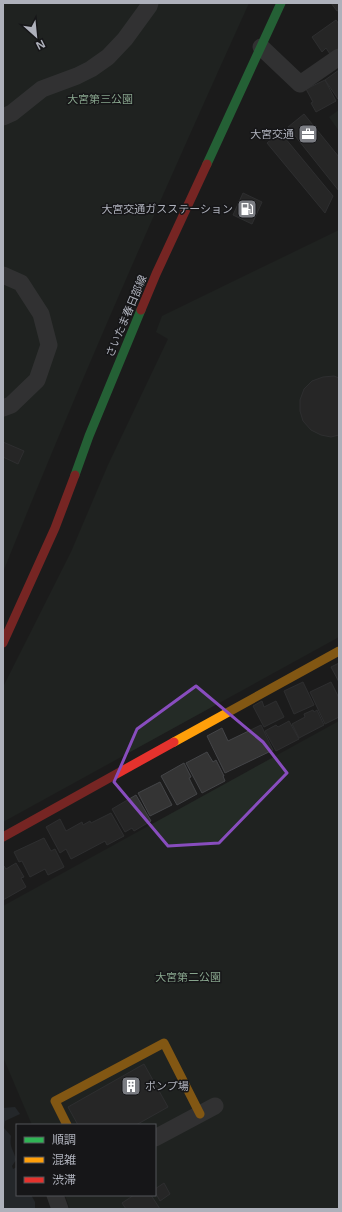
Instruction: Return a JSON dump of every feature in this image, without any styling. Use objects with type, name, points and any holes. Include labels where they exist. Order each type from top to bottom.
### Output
[{"type":"main road","name":"さいたま春日部線","points":[[3,643],[55,528],[89,436],[156,274],[281,3]]},
{"type":"main road","points":[[3,837],[339,651]]},
{"type":"main road","points":[[66,1124],[55,1101],[164,1043],[207,1110]]},
{"type":"street","points":[[3,117],[12,113],[42,90],[81,74],[108,57],[125,38],[150,3]]},
{"type":"street","points":[[261,47],[300,84],[339,57]]},
{"type":"street","points":[[3,275],[21,283],[41,314],[49,345],[37,380],[11,405],[3,408]]},
{"type":"street","points":[[156,1137],[207,1110]]},
{"type":"street","points":[[55,1196],[60,1209]]},
{"type":"highlighted area","points":[[196,686],[263,742],[287,773],[219,843],[168,846],[114,782],[137,729]]},
{"type":"green space","name":"大宮第三公園","points":[[3,3],[249,3],[123,286],[3,572]]},
{"type":"green space","points":[[339,110],[339,131],[329,117]]},
{"type":"green space","points":[[339,230],[339,637],[3,822],[3,687],[71,552],[108,465],[168,339],[156,332],[162,316]]},
{"type":"green space","name":"大宮第二公園","points":[[339,721],[339,1209],[70,1209],[65,1196],[156,1196],[156,1124],[32,1124],[3,1057],[3,906]]},
{"type":"shaded area","points":[[15,1107],[20,1114],[5,1121],[4,1128],[11,1136],[11,1146],[16,1160],[12,1166],[13,1169],[16,1168],[16,1196],[32,1196],[35,1202],[35,1209],[3,1209],[3,1108]]},
{"type":"building","points":[[331,3],[339,3],[339,10],[337,11]]},
{"type":"building","points":[[336,20],[339,24],[339,52],[332,57],[326,48],[322,52],[312,37]]},
{"type":"building","points":[[339,70],[339,99],[338,99],[325,80]]},
{"type":"building","points":[[325,80],[336,101],[316,112],[311,103],[313,102],[306,89]]},
{"type":"building","points":[[304,114],[339,157],[339,191],[288,127]]},
{"type":"building","points":[[280,132],[333,196],[325,213],[267,143]]},
{"type":"building","name":"大宮交通ガスステーション","points":[[243,193],[262,202],[252,224],[233,215]]},
{"type":"building","points":[[334,376],[339,378],[339,435],[331,437],[321,435],[311,430],[303,421],[300,411],[300,400],[304,389],[312,381],[323,377]]},
{"type":"building","points":[[3,442],[24,451],[18,464],[3,457]]},
{"type":"building","points":[[339,663],[339,682],[331,667]]},
{"type":"building","points":[[303,682],[314,705],[294,714],[284,691]]},
{"type":"building","points":[[331,682],[339,698],[339,717],[325,724],[310,692]]},
{"type":"building","points":[[262,701],[264,707],[276,701],[284,717],[264,727],[253,706]]},
{"type":"building","points":[[313,710],[314,712],[317,710],[324,725],[299,738],[292,724],[305,717],[304,714]]},
{"type":"building","points":[[289,721],[299,739],[276,751],[265,731],[276,725],[278,727]]},
{"type":"building","points":[[261,725],[273,750],[225,773],[207,736],[222,728],[228,741]]},
{"type":"building","points":[[207,752],[213,762],[216,760],[225,781],[202,793],[186,763]]},
{"type":"building","points":[[184,763],[197,794],[177,805],[161,776]]},
{"type":"building","points":[[160,782],[172,805],[150,816],[138,793]]},
{"type":"building","points":[[136,795],[151,821],[134,831],[132,828],[125,832],[112,809]]},
{"type":"building","points":[[111,813],[124,836],[107,845],[105,841],[71,859],[66,849],[60,853],[46,827],[60,819],[66,831],[82,822],[83,825],[90,821],[91,823]]},
{"type":"building","points":[[44,838],[51,851],[55,849],[64,867],[48,875],[45,869],[30,877],[22,861],[19,862],[14,852]]},
{"type":"building","points":[[16,863],[24,877],[21,878],[26,887],[3,900],[3,866],[6,869]]},
{"type":"building","name":"ポンプ場","points":[[144,1064],[168,1107],[138,1124],[77,1124],[68,1107]]},
{"type":"building","points":[[164,1183],[170,1194],[160,1201],[156,1194],[156,1188]]},
{"type":"building","points":[[132,1196],[152,1196],[160,1209],[126,1209],[122,1203]]},
{"type":"traffic: fast","points":[[207,164],[281,3]]},
{"type":"traffic: fast","points":[[75,475],[89,436],[141,310]]},
{"type":"traffic: slow","points":[[174,742],[339,651]]},
{"type":"traffic: slow","points":[[66,1124],[55,1101],[164,1043],[200,1114]]},
{"type":"traffic: jam","points":[[141,310],[207,164]]},
{"type":"traffic: jam","points":[[3,643],[55,528],[75,475]]},
{"type":"traffic: jam","points":[[3,837],[174,742]]},
{"type":"place","name":"大宮交通","points":[[308,134]]},
{"type":"place","name":"大宮交通ガスステーション","points":[[247,209]]},
{"type":"place","name":"ポンプ場","points":[[131,1086]]}]
